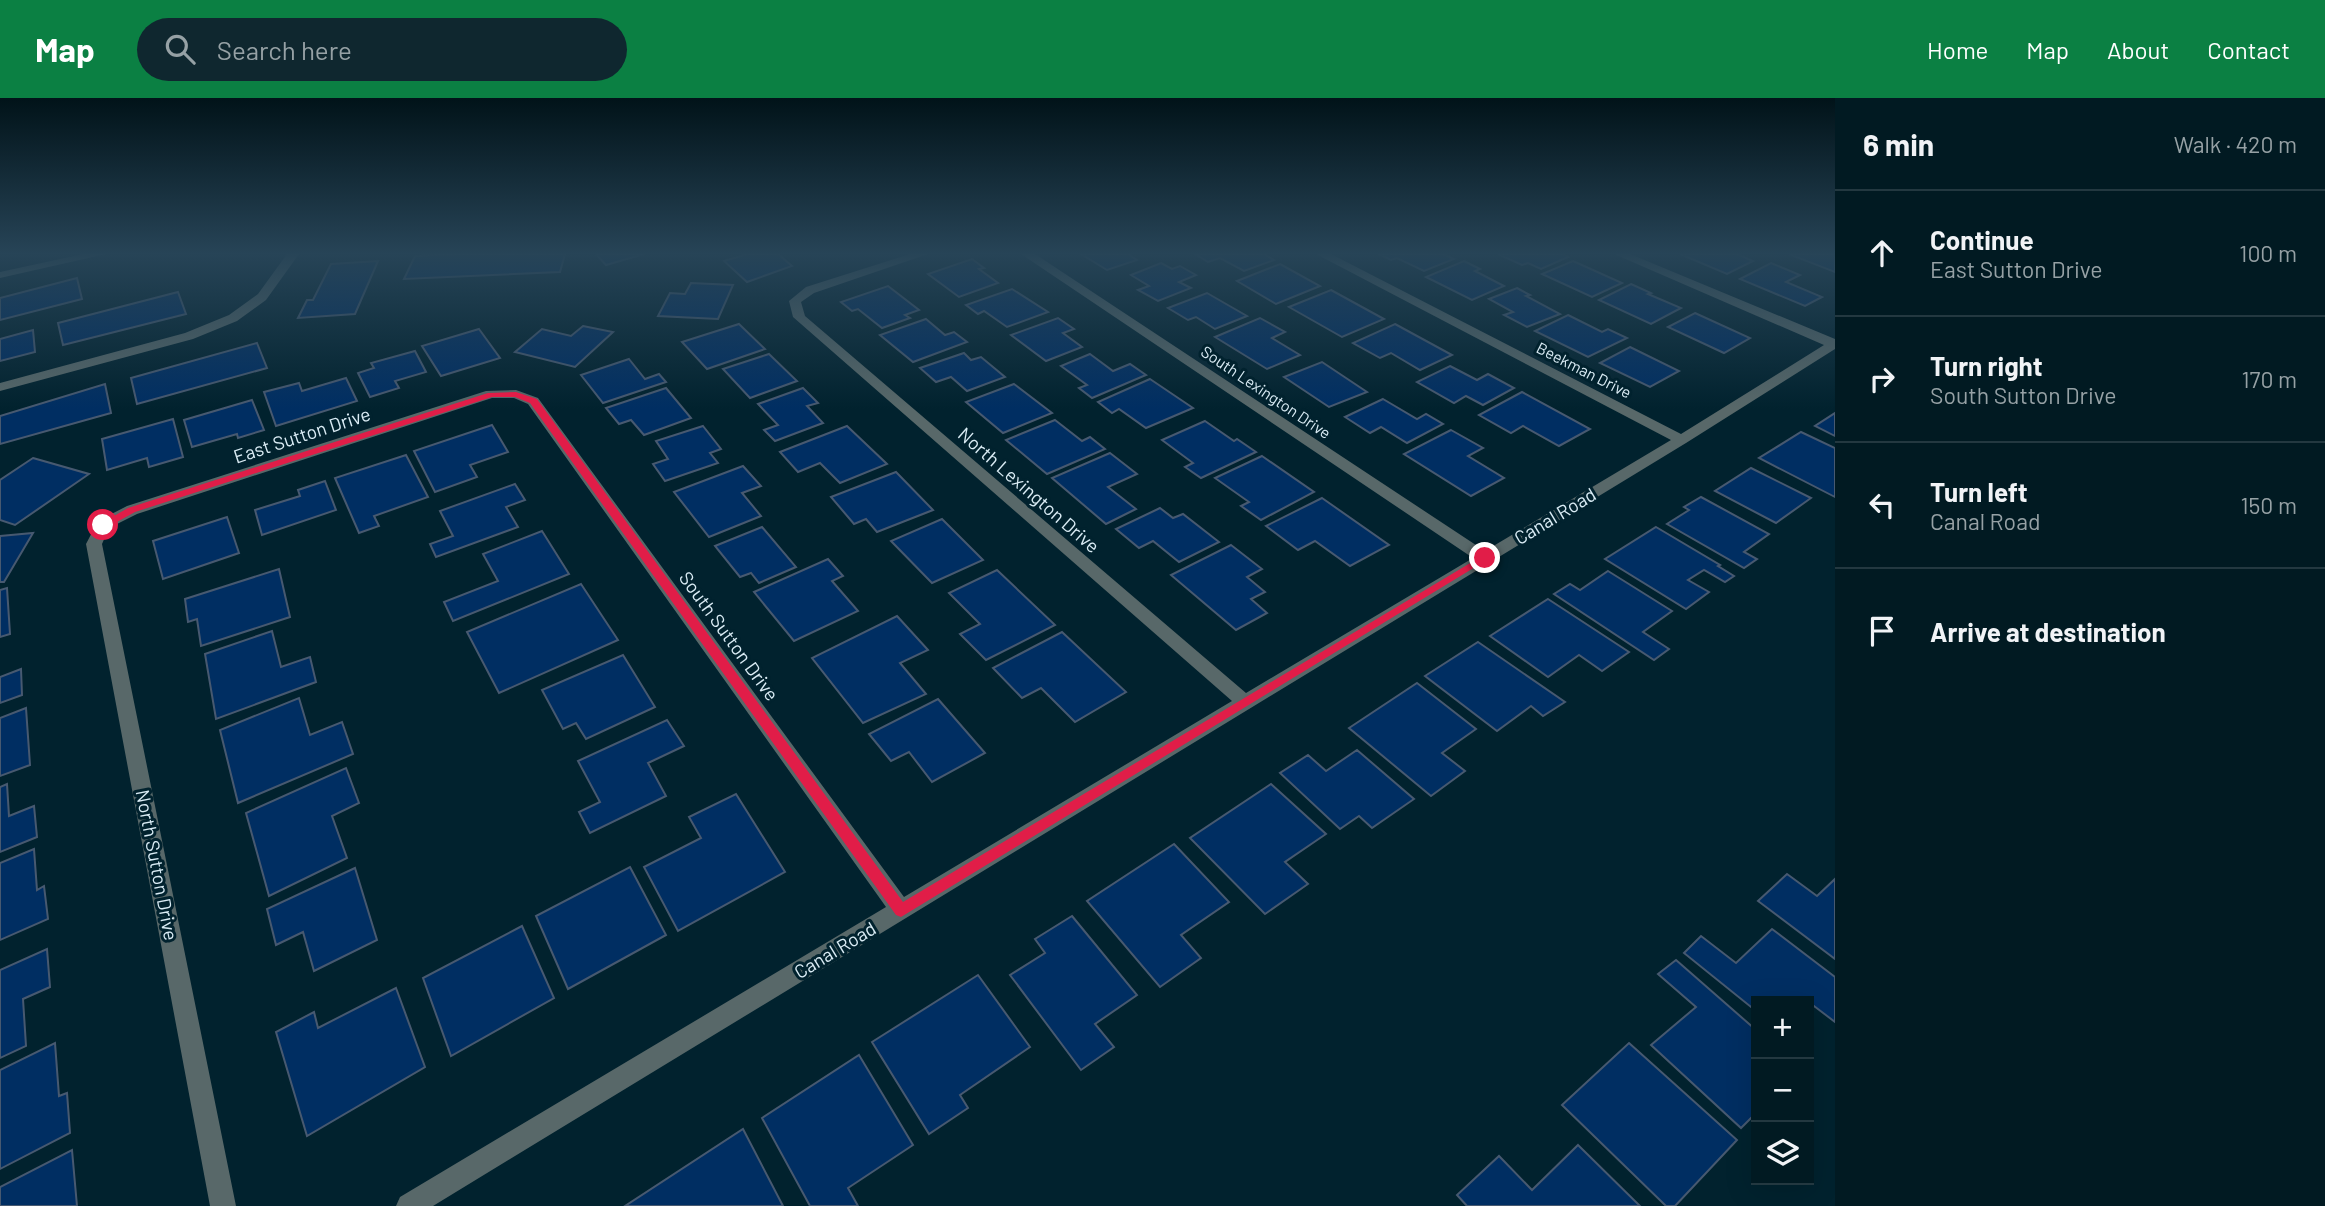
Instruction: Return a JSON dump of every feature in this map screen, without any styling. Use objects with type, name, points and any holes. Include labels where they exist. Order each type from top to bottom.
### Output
[{"type":"street","points":[[0,387],[189,336],[233,318],[250,306]]},
{"type":"street","name":"North Lexington Drive","points":[[796,306],[799,317],[1246,703]]},
{"type":"street","name":"South Lexington Drive","points":[[1105,306],[1485,558]]},
{"type":"street","name":"Beekman Drive","points":[[1422,306],[1681,440]]},
{"type":"street","points":[[1743,306],[1834,344]]},
{"type":"street","name":"Canal Road","points":[[409,1206],[1681,440],[1834,344]]},
{"type":"street","name":"East Sutton Drive","points":[[103,525],[132,510],[491,394],[516,394]]},
{"type":"street","name":"South Sutton Drive","points":[[516,394],[533,401],[901,911]]},
{"type":"street","name":"North Sutton Drive","points":[[103,525],[94,544],[223,1206]]},
{"type":"building","points":[[0,306],[56,306],[0,320]]},
{"type":"building","points":[[125,306],[183,306],[186,314],[63,345],[58,323]]},
{"type":"building","points":[[304,306],[359,306],[355,314],[298,318]]},
{"type":"building","points":[[663,306],[724,306],[718,319],[658,316]]},
{"type":"building","points":[[846,306],[913,306],[919,310],[905,315],[910,318],[882,328],[858,309],[852,311]]},
{"type":"building","points":[[967,306],[1038,306],[1048,312],[1007,327],[984,311],[978,314]]},
{"type":"building","points":[[1229,306],[1247,316],[1215,329],[1196,317],[1188,320],[1168,308]]},
{"type":"building","points":[[1360,306],[1384,319],[1342,337],[1289,307]]},
{"type":"building","points":[[1501,306],[1544,306],[1560,314],[1527,327],[1504,315],[1513,312]]},
{"type":"building","points":[[1611,306],[1676,306],[1681,308],[1651,324]]},
{"type":"building","points":[[1695,313],[1750,338],[1724,353],[1668,327]]},
{"type":"building","points":[[1568,315],[1602,332],[1608,329],[1627,338],[1588,357],[1535,331]]},
{"type":"building","points":[[1058,318],[1074,329],[1063,333],[1082,347],[1046,361],[1011,335]]},
{"type":"building","points":[[1260,318],[1285,332],[1272,338],[1300,355],[1267,369],[1215,337]]},
{"type":"building","points":[[926,319],[945,335],[954,332],[967,342],[913,362],[880,335]]},
{"type":"building","points":[[739,324],[765,349],[707,369],[682,342]]},
{"type":"building","points":[[1395,324],[1452,355],[1420,370],[1391,353],[1380,358],[1353,343]]},
{"type":"building","points":[[583,326],[613,332],[575,367],[515,352],[542,329],[571,336]]},
{"type":"building","points":[[479,329],[500,358],[441,376],[422,346]]},
{"type":"building","points":[[33,330],[35,352],[0,361],[0,339]]},
{"type":"building","points":[[257,343],[267,368],[137,404],[131,378]]},
{"type":"building","points":[[1630,347],[1679,371],[1650,387],[1600,363]]},
{"type":"building","points":[[415,351],[426,372],[395,381],[399,388],[370,397],[358,373],[374,368],[371,363]]},
{"type":"building","points":[[964,353],[971,360],[981,357],[1005,377],[967,391],[951,377],[936,382],[920,368]]},
{"type":"building","points":[[769,354],[797,381],[750,398],[723,369]]},
{"type":"building","points":[[1090,354],[1113,371],[1130,364],[1146,375],[1092,398],[1079,388],[1087,385],[1061,366]]},
{"type":"building","points":[[629,359],[645,379],[659,374],[666,382],[603,403],[581,375]]},
{"type":"building","points":[[1322,362],[1367,392],[1329,407],[1284,377]]},
{"type":"building","points":[[1450,366],[1477,380],[1488,374],[1514,388],[1483,405],[1466,396],[1454,403],[1417,382]]},
{"type":"building","points":[[346,378],[357,401],[276,426],[264,392],[299,383],[302,391]]},
{"type":"building","points":[[1150,379],[1193,408],[1146,428],[1119,409],[1112,413],[1098,402]]},
{"type":"building","points":[[105,384],[111,413],[0,444],[0,416]]},
{"type":"building","points":[[1014,384],[1052,413],[1003,433],[966,402]]},
{"type":"building","points":[[666,388],[691,418],[644,435],[631,420],[619,424],[606,408]]},
{"type":"building","points":[[803,388],[818,403],[807,406],[823,423],[775,441],[764,430],[778,425],[758,404]]},
{"type":"building","points":[[1522,392],[1590,429],[1559,446],[1523,426],[1511,433],[1479,415]]},
{"type":"building","points":[[1383,399],[1417,419],[1426,414],[1443,424],[1407,443],[1381,427],[1370,433],[1345,417]]},
{"type":"building","points":[[252,400],[264,430],[238,438],[237,434],[192,447],[184,420]]},
{"type":"building","points":[[1835,413],[1835,436],[1815,426]]},
{"type":"building","points":[[173,419],[183,457],[149,467],[147,458],[107,470],[102,439]]},
{"type":"building","points":[[1055,420],[1082,441],[1090,437],[1105,449],[1047,474],[1006,440]]},
{"type":"building","points":[[1205,421],[1256,452],[1201,478],[1185,467],[1193,463],[1162,440]]},
{"type":"building","points":[[492,425],[508,452],[470,465],[477,477],[435,492],[414,451]]},
{"type":"building","points":[[703,426],[721,449],[710,453],[718,463],[665,481],[653,464],[668,459],[656,441]]},
{"type":"building","points":[[847,426],[887,464],[840,483],[820,463],[798,472],[780,452]]},
{"type":"building","points":[[1451,430],[1483,448],[1468,456],[1504,478],[1471,496],[1404,454]]},
{"type":"building","points":[[1801,432],[1835,448],[1835,497],[1759,458]]},
{"type":"building","points":[[1110,453],[1137,474],[1108,487],[1136,509],[1106,524],[1052,478]]},
{"type":"building","points":[[406,455],[428,497],[374,516],[379,526],[359,533],[335,478]]},
{"type":"building","points":[[1262,456],[1314,492],[1261,520],[1241,506],[1249,502],[1215,478]]},
{"type":"building","points":[[33,458],[89,474],[15,525],[0,520],[0,480]]},
{"type":"building","points":[[743,466],[761,486],[742,493],[761,516],[709,537],[674,492]]},
{"type":"building","points":[[1751,468],[1811,498],[1776,523],[1715,491]]},
{"type":"building","points":[[896,472],[933,510],[877,532],[866,519],[854,524],[831,497]]},
{"type":"building","points":[[325,481],[336,510],[262,535],[255,510],[300,496],[298,490]]},
{"type":"building","points":[[515,484],[525,500],[506,507],[518,527],[436,557],[430,544],[453,536],[440,511]]},
{"type":"building","points":[[1701,497],[1769,534],[1744,552],[1757,559],[1744,568],[1667,524],[1689,510],[1684,507]]},
{"type":"building","points":[[1322,498],[1389,545],[1350,566],[1315,541],[1298,550],[1266,526]]},
{"type":"building","points":[[1160,508],[1173,518],[1183,514],[1219,542],[1179,562],[1153,541],[1139,548],[1116,529]]},
{"type":"building","points":[[227,517],[239,553],[163,579],[153,541]]},
{"type":"building","points":[[942,519],[983,560],[932,583],[891,541]]},
{"type":"building","points":[[762,527],[796,567],[759,583],[751,573],[740,577],[715,546]]},
{"type":"building","points":[[1656,527],[1734,576],[1725,582],[1704,570],[1688,580],[1709,592],[1686,609],[1605,559]]},
{"type":"building","points":[[542,531],[569,574],[453,621],[444,602],[498,581],[483,554]]},
{"type":"building","points":[[33,533],[4,582],[0,582],[0,536]]},
{"type":"building","points":[[1231,545],[1262,569],[1247,577],[1265,592],[1251,599],[1267,613],[1236,630],[1171,575]]},
{"type":"building","points":[[828,559],[843,576],[832,581],[858,611],[794,641],[754,592]]},
{"type":"building","points":[[279,569],[290,617],[201,646],[197,619],[188,622],[185,599]]},
{"type":"building","points":[[997,570],[1055,625],[986,660],[960,634],[980,624],[949,593]]},
{"type":"building","points":[[1608,571],[1672,611],[1643,632],[1669,649],[1654,660],[1554,594],[1570,584],[1580,590]]},
{"type":"building","points":[[581,584],[618,640],[499,693],[467,632]]},
{"type":"building","points":[[7,588],[10,634],[0,637],[0,590]]},
{"type":"building","points":[[1548,599],[1629,652],[1602,671],[1579,655],[1548,677],[1490,636]]},
{"type":"building","points":[[897,616],[928,650],[900,663],[926,694],[863,723],[812,658]]},
{"type":"building","points":[[272,631],[281,667],[310,657],[316,682],[216,719],[205,654]]},
{"type":"building","points":[[1062,632],[1126,692],[1075,722],[1041,688],[1022,698],[993,668]]},
{"type":"building","points":[[1478,642],[1565,702],[1543,716],[1531,706],[1497,731],[1425,676]]},
{"type":"building","points":[[623,655],[655,707],[586,739],[576,723],[563,729],[542,690]]},
{"type":"building","points":[[21,669],[22,695],[0,703],[0,677]]},
{"type":"building","points":[[1417,683],[1476,729],[1442,753],[1465,771],[1431,796],[1349,728]]},
{"type":"building","points":[[299,698],[310,735],[342,722],[353,754],[238,803],[220,730]]},
{"type":"building","points":[[938,699],[985,753],[932,782],[909,752],[891,761],[869,734]]},
{"type":"building","points":[[26,708],[30,765],[0,776],[0,718]]},
{"type":"building","points":[[667,720],[684,746],[648,763],[666,796],[590,833],[579,812],[600,802],[578,761]]},
{"type":"building","points":[[1357,750],[1414,799],[1372,828],[1359,816],[1340,829],[1280,773],[1308,755],[1326,771]]},
{"type":"building","points":[[346,768],[359,803],[332,816],[347,858],[269,896],[246,813]]},
{"type":"building","points":[[7,784],[9,816],[34,806],[37,837],[0,852],[0,787]]},
{"type":"building","points":[[1271,784],[1326,834],[1285,862],[1308,884],[1265,914],[1190,838]]},
{"type":"building","points":[[736,794],[785,872],[678,931],[644,867],[701,838],[689,817]]},
{"type":"building","points":[[1174,844],[1229,902],[1181,935],[1201,958],[1160,987],[1087,901]]},
{"type":"building","points":[[34,849],[37,890],[44,886],[48,919],[0,940],[0,863]]},
{"type":"building","points":[[630,867],[666,935],[568,989],[536,916]]},
{"type":"building","points":[[355,868],[377,940],[314,971],[303,932],[276,945],[267,909]]},
{"type":"building","points":[[1787,874],[1817,896],[1835,879],[1835,959],[1758,901]]},
{"type":"building","points":[[1072,916],[1137,995],[1095,1024],[1114,1047],[1081,1070],[1010,975],[1045,953],[1035,939]]},
{"type":"building","points":[[522,926],[554,998],[451,1056],[423,978]]},
{"type":"building","points":[[1772,929],[1835,977],[1835,1022],[1814,1006],[1814,996],[1751,996],[1751,1007],[1684,953],[1701,936],[1736,963]]},
{"type":"building","points":[[47,949],[50,987],[23,999],[26,1046],[0,1058],[0,970]]},
{"type":"building","points":[[1676,960],[1751,1026],[1751,1118],[1741,1128],[1651,1045],[1696,1007],[1658,974]]},
{"type":"building","points":[[978,975],[1030,1047],[960,1095],[968,1108],[929,1134],[872,1042]]},
{"type":"building","points":[[396,988],[425,1067],[307,1136],[276,1032],[314,1012],[318,1028]]},
{"type":"building","points":[[55,1043],[59,1096],[67,1093],[70,1133],[0,1169],[0,1070]]},
{"type":"building","points":[[1629,1043],[1737,1140],[1675,1206],[1666,1206],[1562,1105]]},
{"type":"building","points":[[859,1055],[913,1145],[848,1188],[858,1206],[810,1206],[762,1118]]},
{"type":"building","points":[[743,1129],[783,1206],[625,1206]]},
{"type":"building","points":[[1578,1145],[1640,1206],[1467,1206],[1457,1195],[1499,1156],[1532,1190]]},
{"type":"building","points":[[72,1150],[77,1206],[0,1206],[0,1187]]},
{"type":"route","points":[[103,525],[132,510],[491,394],[516,394],[533,401],[901,911],[1485,558]]}]
